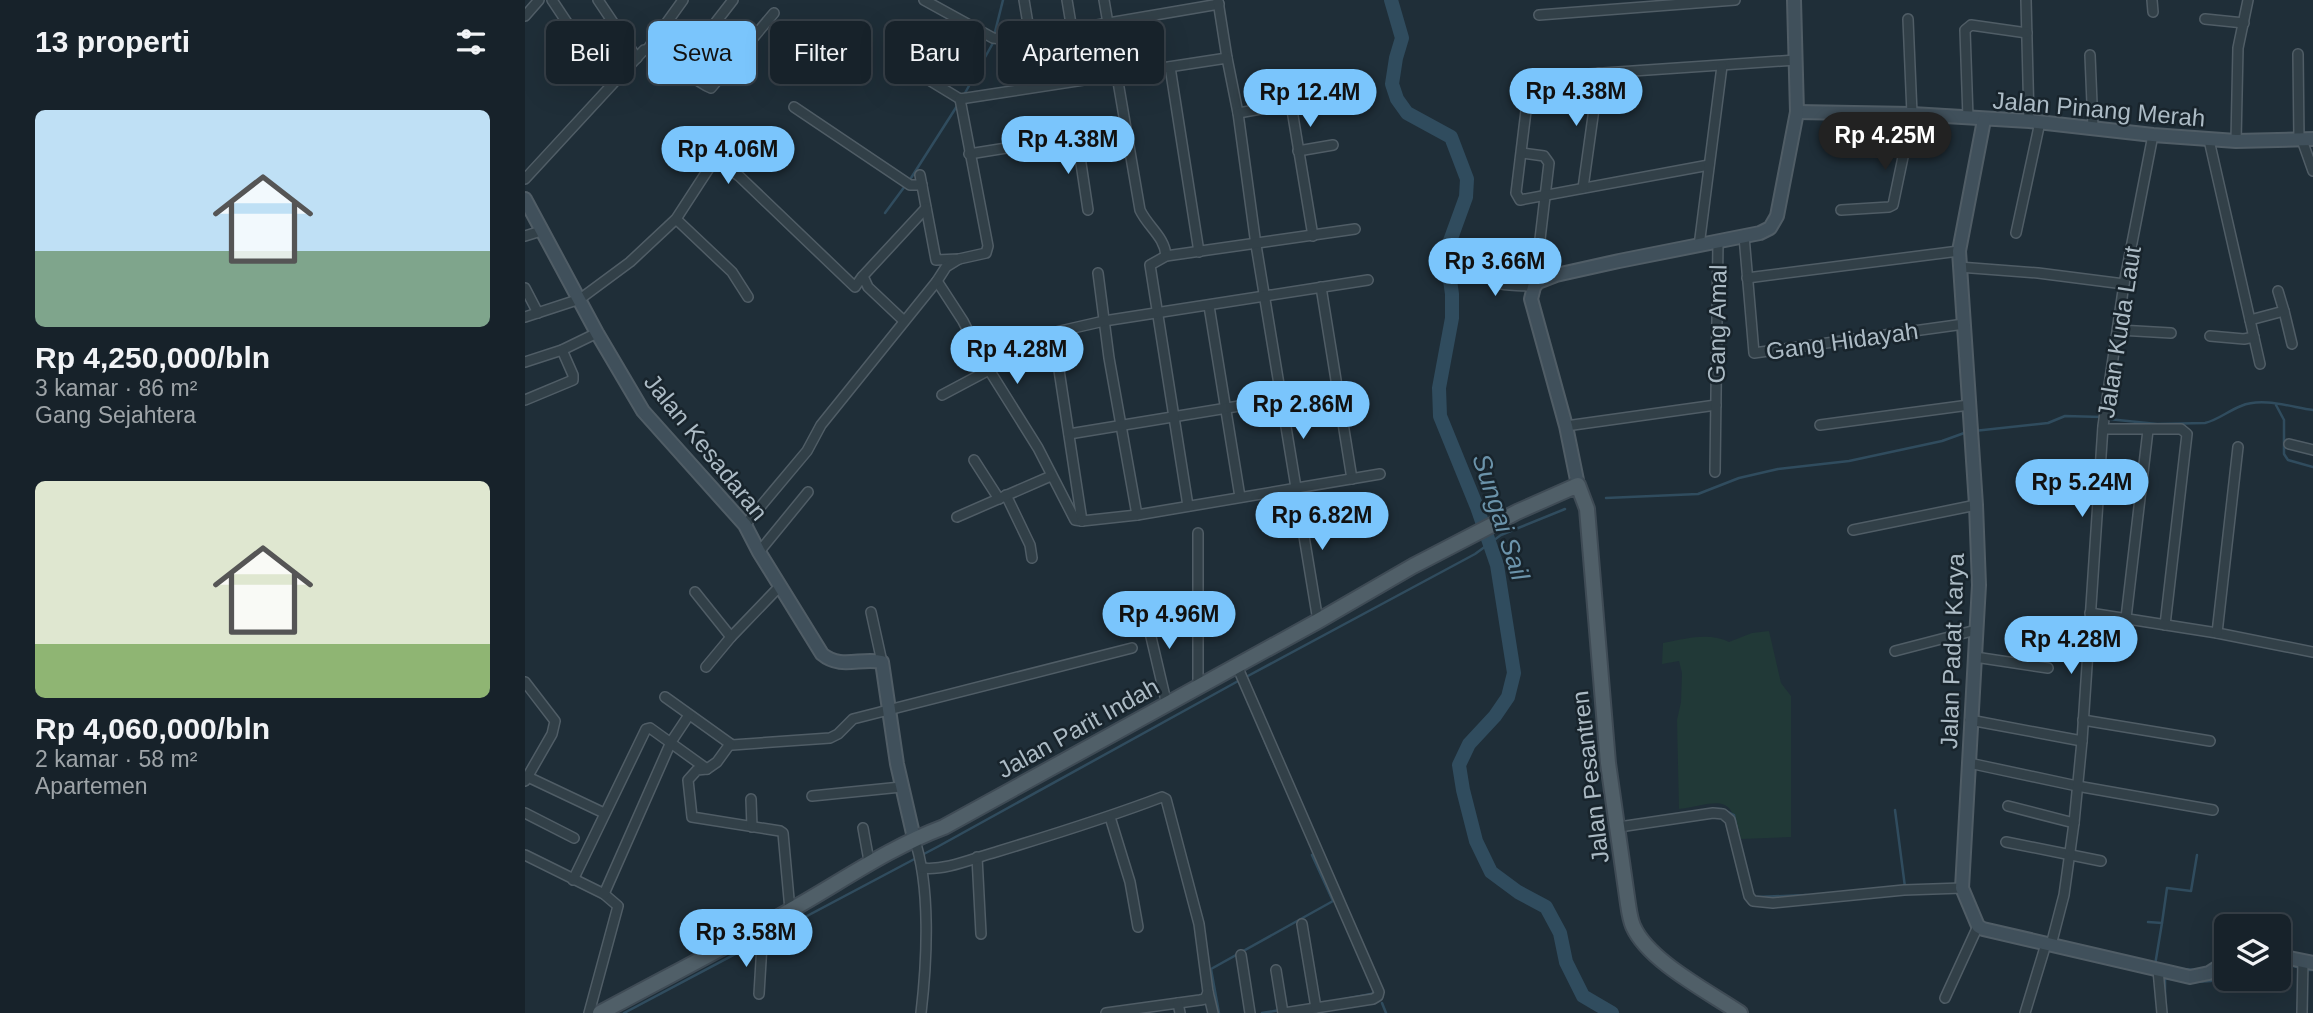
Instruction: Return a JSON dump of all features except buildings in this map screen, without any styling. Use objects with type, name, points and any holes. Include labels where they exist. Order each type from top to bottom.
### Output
[{"type":"main road","name":"Jalan Parit Indah","points":[[600,1013],[760,930],[869,862],[914,838],[944,827],[1198,688],[1239,669],[1413,565],[1517,512],[1578,485]]},
{"type":"main road","name":"Jalan Pesantren","points":[[1578,485],[1587,509],[1606,741],[1633,925],[1643,942],[1669,965],[1740,1013]]},
{"type":"street","points":[[525,16],[539,0]]},
{"type":"street","points":[[552,0],[566,21]]},
{"type":"street","points":[[598,0],[637,58]]},
{"type":"street","points":[[525,179],[644,50],[647,50],[683,0]]},
{"type":"street","points":[[717,21],[733,0]]},
{"type":"street","points":[[924,0],[998,39]]},
{"type":"street","points":[[1024,0],[1028,21]]},
{"type":"street","points":[[1067,0],[1070,21]]},
{"type":"street","points":[[1104,0],[1108,21]]},
{"type":"street","points":[[1539,15],[1735,0]]},
{"type":"street","points":[[1491,263],[1498,283],[1502,285],[1536,284],[1556,275],[1766,230],[1775,220],[1797,112],[1794,0]]},
{"type":"street","points":[[2016,233],[2035,121],[2026,0]]},
{"type":"street","points":[[2151,0],[2153,12]]},
{"type":"street","points":[[2236,141],[2238,48],[2248,0]]},
{"type":"street","points":[[1123,21],[1218,2],[1318,621]]},
{"type":"street","points":[[756,35],[774,13]]},
{"type":"street","points":[[1841,211],[1893,205],[1912,114],[1908,19]]},
{"type":"street","points":[[2205,19],[2244,23]]},
{"type":"street","points":[[1968,118],[1965,30],[1971,25],[2027,33]]},
{"type":"street","points":[[2298,54],[2305,139],[2313,171]]},
{"type":"street","points":[[2090,55],[2093,128]]},
{"type":"street","points":[[1164,68],[1227,58]]},
{"type":"street","points":[[1709,165],[1520,200],[1517,196],[1530,78],[1796,60]]},
{"type":"street","points":[[1699,246],[1721,66]]},
{"type":"street","points":[[1170,67],[1199,252]]},
{"type":"street","points":[[1583,188],[1599,73]]},
{"type":"street","points":[[935,84],[960,99],[1058,84]]},
{"type":"street","points":[[1118,84],[1139,210],[1144,220],[1165,244],[1166,256]]},
{"type":"street","points":[[794,107],[910,185],[921,180],[936,260],[959,259],[984,254],[988,249],[960,99]]},
{"type":"street","points":[[1237,113],[1291,104],[1313,236]]},
{"type":"street","name":"Jalan Pinang Merah","points":[[1797,112],[1912,114],[2035,121],[2153,135],[2236,141],[2305,139]]},
{"type":"street","name":"Jalan Padat Karya","points":[[1979,926],[1962,888],[1979,585],[1959,251],[1984,120]]},
{"type":"street","points":[[969,154],[1125,129]]},
{"type":"street","name":"Jalan Kuda Laut","points":[[2025,1013],[2064,895],[2082,741],[2103,427],[2124,284],[2153,135]]},
{"type":"street","points":[[1076,137],[1088,210]]},
{"type":"street","points":[[2209,139],[2260,364]]},
{"type":"street","points":[[1298,150],[1333,145]]},
{"type":"street","points":[[1522,153],[1548,159],[1536,284],[1531,299],[1566,426],[1578,485]]},
{"type":"street","points":[[525,317],[580,299],[631,261],[676,219],[715,159],[739,176],[855,286],[926,208]]},
{"type":"street","name":"Jalan Kesadaran","points":[[525,199],[597,333],[643,411],[745,524],[759,552],[822,654],[829,660],[842,663],[872,659],[882,662]]},
{"type":"street","points":[[676,219],[732,272],[748,297]]},
{"type":"street","points":[[1188,506],[1150,265],[1166,256],[1355,229]]},
{"type":"street","points":[[525,236],[541,231]]},
{"type":"street","name":"Gang Hidayah","points":[[1744,236],[1754,353],[1964,324]]},
{"type":"street","name":"Gang Amal","points":[[1715,472],[1718,242]]},
{"type":"street","points":[[1747,278],[1959,251]]},
{"type":"street","points":[[745,524],[807,451],[821,425],[946,267],[959,259]]},
{"type":"street","points":[[1959,267],[2124,284]]},
{"type":"street","points":[[1098,272],[1137,515]]},
{"type":"street","points":[[862,277],[904,321]]},
{"type":"street","points":[[1082,521],[1054,334],[1104,321],[1368,280]]},
{"type":"street","points":[[937,281],[1038,448],[1075,520],[1137,515],[1380,474]]},
{"type":"street","points":[[1321,287],[1352,479]]},
{"type":"street","points":[[525,288],[538,313]]},
{"type":"street","points":[[2278,291],[2293,344]]},
{"type":"street","points":[[1209,306],[1240,497]]},
{"type":"street","points":[[2250,320],[2284,311]]},
{"type":"street","points":[[2119,330],[2171,333]]},
{"type":"street","points":[[525,362],[562,350],[597,333]]},
{"type":"street","points":[[2210,336],[2244,339],[2254,337]]},
{"type":"street","points":[[525,400],[572,382],[573,375],[562,350]]},
{"type":"street","points":[[942,395],[989,370]]},
{"type":"street","points":[[1069,434],[1337,390]]},
{"type":"street","name":"Gang Amal","points":[[1566,426],[1716,405]]},
{"type":"street","points":[[1820,425],[1969,405]]},
{"type":"street","points":[[2103,427],[2185,431],[2187,438],[2165,625]]},
{"type":"street","points":[[2126,618],[2148,430]]},
{"type":"street","points":[[2290,444],[2313,450]]},
{"type":"street","points":[[2217,633],[2238,447]]},
{"type":"street","points":[[974,460],[1003,497],[1030,545],[1033,558]]},
{"type":"street","points":[[957,517],[1051,475]]},
{"type":"street","points":[[759,552],[808,492]]},
{"type":"street","points":[[1853,530],[1976,505]]},
{"type":"street","points":[[1198,533],[1198,688]]},
{"type":"street","points":[[706,667],[781,586]]},
{"type":"street","points":[[695,592],[731,637]]},
{"type":"street","points":[[1143,603],[1167,705]]},
{"type":"street","points":[[871,612],[882,662],[901,787],[922,864],[926,964],[921,1013]]},
{"type":"street","points":[[2090,614],[2217,633],[2313,652]]},
{"type":"street","points":[[1895,651],[1976,630]]},
{"type":"street","points":[[665,697],[730,744],[830,738],[853,719],[1132,648]]},
{"type":"street","points":[[1975,657],[2048,668]]},
{"type":"street","points":[[1239,669],[1379,995],[1376,998],[1284,1013],[1276,970]]},
{"type":"street","points":[[525,682],[555,722],[552,734],[527,779],[604,813]]},
{"type":"street","points":[[604,894],[671,742],[689,715]]},
{"type":"street","points":[[1970,720],[2082,741]]},
{"type":"street","points":[[2083,720],[2210,741]]},
{"type":"street","points":[[573,880],[646,730],[650,729],[671,742],[707,769]]},
{"type":"street","points":[[730,744],[717,762],[707,769],[697,770],[688,780],[692,818],[780,831],[784,836],[790,911]]},
{"type":"street","points":[[1969,763],[2077,786],[2213,810]]},
{"type":"street","points":[[812,796],[901,787]]},
{"type":"street","points":[[922,864],[933,869],[977,857],[1110,817],[1162,797],[1168,801],[1199,924],[1213,1013]]},
{"type":"street","points":[[751,799],[752,827]]},
{"type":"street","points":[[2008,806],[2074,823]]},
{"type":"street","points":[[525,813],[574,838]]},
{"type":"street","points":[[1619,827],[1713,813],[1723,814],[1730,821],[1749,896],[1753,901],[1773,903],[1904,890],[1962,888]]},
{"type":"street","points":[[1110,817],[1130,882],[1138,927]]},
{"type":"street","points":[[863,828],[869,862]]},
{"type":"street","points":[[2006,842],[2101,861]]},
{"type":"street","points":[[525,855],[604,894],[617,904],[619,910],[589,1013]]},
{"type":"street","points":[[977,857],[981,934]]},
{"type":"street","points":[[1302,925],[1316,1008]]},
{"type":"street","points":[[1945,998],[1979,926],[2048,945],[2190,977],[2200,976],[2214,968]]},
{"type":"street","points":[[759,994],[762,944],[760,930]]},
{"type":"street","points":[[1241,955],[1250,1013]]},
{"type":"street","points":[[2304,1013],[2308,962]]},
{"type":"street","points":[[2158,970],[2162,1013]]},
{"type":"street","points":[[1106,1013],[1205,999],[1208,992]]},
{"type":"street","points":[[1178,1003],[1180,1013]]},
{"type":"green space","points":[[1769,631],[1781,683],[1791,696],[1791,837],[1741,839],[1733,813],[1728,807],[1714,803],[1679,809],[1677,720],[1682,673],[1679,661],[1662,664],[1663,643],[1705,637],[1729,642],[1752,633]]},
{"type":"waterway","points":[[995,32],[1003,0]]},
{"type":"waterway","name":"Sungai Sail","points":[[1391,0],[1402,38],[1392,84],[1397,99],[1407,113],[1451,137],[1467,179],[1466,197],[1446,252],[1452,294],[1452,318],[1439,388],[1440,416],[1497,565],[1514,673],[1508,697],[1495,716],[1469,744],[1459,765],[1463,790],[1476,841],[1491,872],[1518,892],[1546,907],[1560,933],[1566,962],[1583,996],[1612,1013]]},
{"type":"waterway","points":[[965,93],[993,43]]},
{"type":"waterway","points":[[911,178],[957,106]]},
{"type":"waterway","points":[[885,213],[905,186]]},
{"type":"waterway","points":[[2108,419],[2157,424],[2205,423],[2241,406],[2258,402],[2313,410]]},
{"type":"waterway","points":[[2276,405],[2284,420],[2284,454],[2288,460],[2313,467]]},
{"type":"waterway","points":[[1974,431],[2048,423],[2065,416],[2102,417]]},
{"type":"waterway","points":[[1606,498],[1698,494],[1739,478],[1778,469],[1849,461],[1942,441],[1967,432]]},
{"type":"waterway","points":[[1246,677],[1475,554],[1501,535],[1565,509]]},
{"type":"waterway","points":[[624,1013],[939,846],[1240,680]]},
{"type":"waterway","points":[[1263,737],[1276,767]]},
{"type":"waterway","points":[[1715,809],[1722,809],[1734,815],[1739,840]]},
{"type":"waterway","points":[[1895,810],[1905,887]]},
{"type":"waterway","points":[[1219,1013],[1211,969],[1333,901],[1312,855]]},
{"type":"waterway","points":[[2162,923],[2167,888],[2191,891],[2197,855]]},
{"type":"waterway","points":[[1757,897],[1806,895]]},
{"type":"waterway","points":[[2148,922],[2162,923],[2155,965]]},
{"type":"waterway","points":[[2291,965],[2297,967]]},
{"type":"waterway","points":[[2182,969],[2196,970]]},
{"type":"waterway","points":[[2165,1000],[2165,978],[2171,979]]},
{"type":"waterway","points":[[2195,982],[2214,979]]},
{"type":"waterway","points":[[1345,999],[1376,993]]},
{"type":"waterway","points":[[1382,1003],[1386,1013]]},
{"type":"waterway","points":[[1262,1013],[1280,1010]]}]
